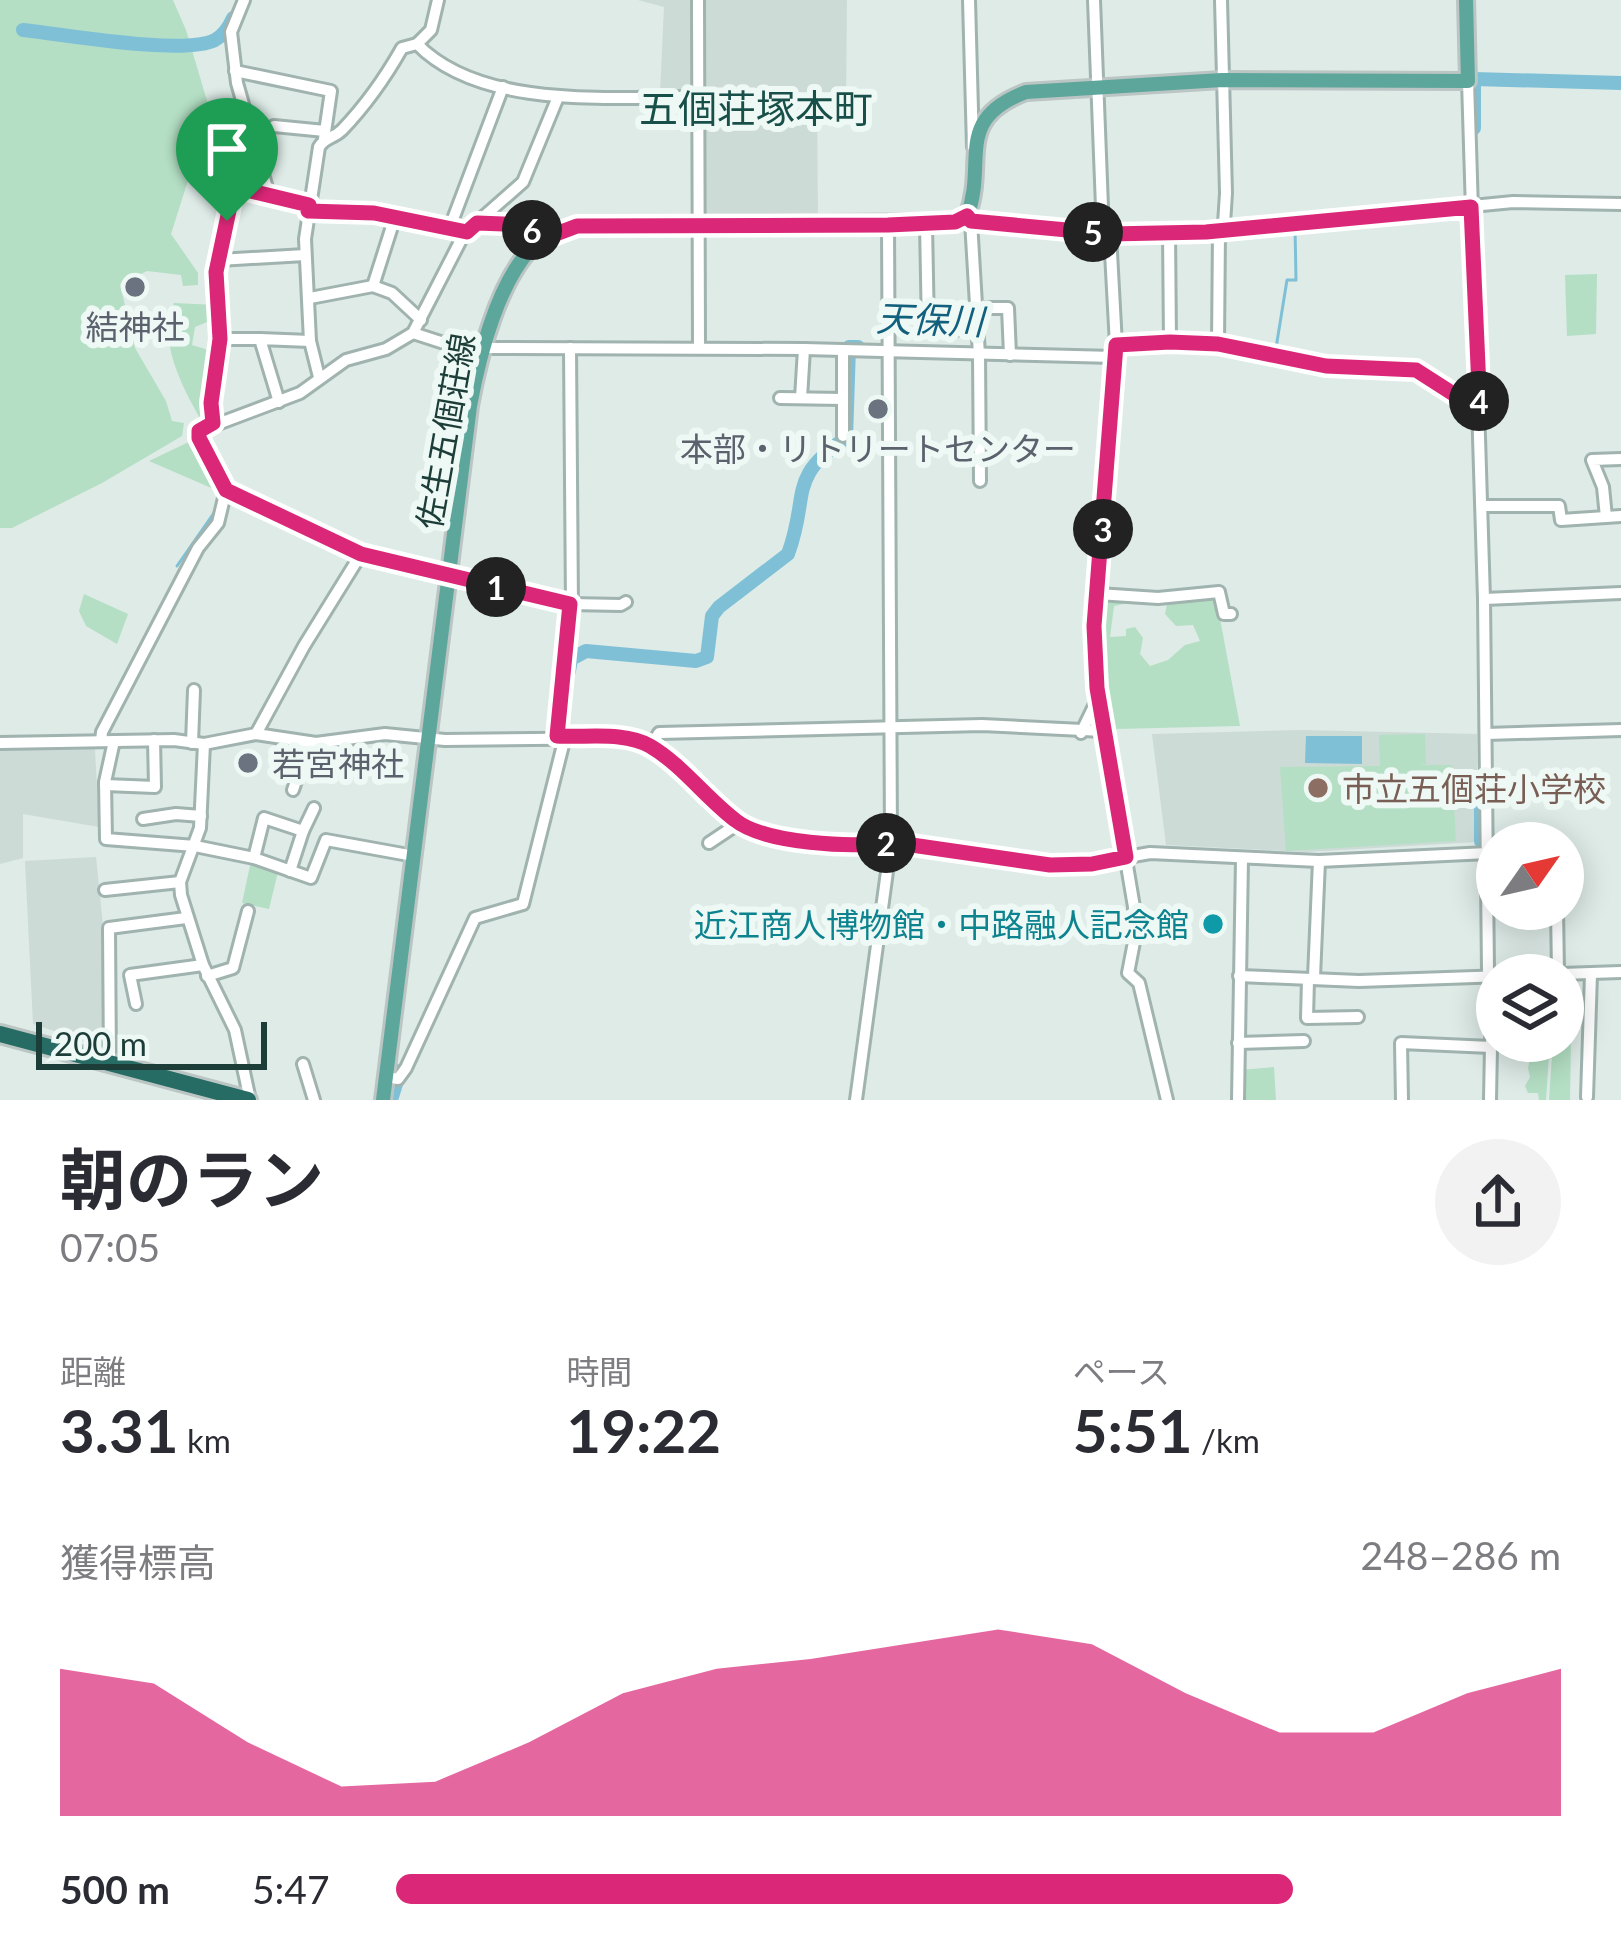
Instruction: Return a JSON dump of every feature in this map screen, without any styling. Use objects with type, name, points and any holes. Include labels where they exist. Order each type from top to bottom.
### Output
[{"type":"highway","points":[[0,1034],[110,1064],[173,1091],[249,1100]]},
{"type":"main road","points":[[540,240],[577,226],[888,225],[969,219],[973,151],[986,118],[998,103],[1025,92],[1222,80],[1468,81],[1466,0]]},
{"type":"main road","name":"佐生五個荘線","points":[[383,1100],[393,1078],[414,856],[481,347],[519,268],[540,240]]},
{"type":"street","points":[[244,0],[231,32],[235,71],[269,195]]},
{"type":"street","points":[[251,139],[274,126],[335,137],[378,89],[402,48],[418,44],[431,30],[438,0]]},
{"type":"street","points":[[698,0],[699,348]]},
{"type":"street","points":[[969,0],[973,151]]},
{"type":"street","points":[[1094,0],[1095,86],[1115,351],[1094,626],[1103,731],[1136,926],[1128,974],[1139,983],[1167,1100]]},
{"type":"street","points":[[1218,343],[1222,0]]},
{"type":"street","points":[[418,44],[462,74],[503,87],[558,97],[697,97]]},
{"type":"street","points":[[235,71],[331,91],[308,208],[305,255],[310,341],[319,376]]},
{"type":"street","points":[[1468,81],[1487,822]]},
{"type":"street","points":[[450,227],[503,87]]},
{"type":"street","points":[[558,97],[523,182],[472,227],[413,333],[386,349],[346,360],[299,393],[213,423],[199,431],[199,438],[226,490],[361,554],[570,604],[626,602]]},
{"type":"street","points":[[213,423],[211,403],[220,339],[216,272],[234,187],[308,208],[374,213],[450,227],[526,225],[540,240]]},
{"type":"street","points":[[980,481],[969,219],[1107,234],[1513,202],[1621,204]]},
{"type":"street","points":[[373,286],[394,218]]},
{"type":"street","points":[[926,224],[928,330],[976,329]]},
{"type":"street","points":[[856,1100],[891,842],[888,225]]},
{"type":"street","points":[[1169,230],[1170,340]]},
{"type":"street","points":[[219,260],[305,255]]},
{"type":"street","points":[[310,298],[373,286],[392,293],[421,320]]},
{"type":"street","points":[[976,308],[1008,308],[1009,352]]},
{"type":"street","points":[[413,333],[453,346],[481,347],[1009,352],[1115,351],[1170,340],[1218,343],[1326,366],[1416,370],[1480,411]]},
{"type":"street","points":[[220,339],[310,341]]},
{"type":"street","points":[[260,339],[279,402]]},
{"type":"street","points":[[393,1078],[441,996],[475,918],[523,904],[561,737],[570,604],[570,348]]},
{"type":"street","points":[[801,398],[804,349]]},
{"type":"street","points":[[843,436],[847,351]]},
{"type":"street","points":[[780,398],[843,399]]},
{"type":"street","points":[[1606,517],[1603,487],[1592,460],[1621,459]]},
{"type":"street","points":[[226,490],[218,523],[198,548],[102,732],[108,741],[106,839],[195,846],[254,858],[311,878],[326,841],[414,856]]},
{"type":"street","points":[[1482,506],[1558,506],[1562,520],[1621,516]]},
{"type":"street","points":[[256,734],[361,554]]},
{"type":"street","points":[[1098,594],[1158,598],[1219,592],[1224,614],[1231,614]]},
{"type":"street","points":[[1484,599],[1621,593]]},
{"type":"street","points":[[194,690],[201,816],[180,883],[186,918],[205,970],[235,1030],[249,1100]]},
{"type":"street","points":[[1081,733],[1099,697]]},
{"type":"street","points":[[651,746],[659,733],[982,725],[1103,731]]},
{"type":"street","points":[[1486,734],[1621,730]]},
{"type":"street","points":[[0,742],[198,744],[256,734],[313,742],[385,734],[630,738],[651,746],[739,824],[774,837],[872,845],[891,842],[1050,865],[1168,853],[1319,861],[1476,854]]},
{"type":"street","points":[[105,785],[155,788],[154,740]]},
{"type":"street","points":[[293,790],[313,742]]},
{"type":"street","points":[[290,871],[314,808]]},
{"type":"street","points":[[143,819],[201,816]]},
{"type":"street","points":[[254,858],[264,818],[303,831]]},
{"type":"street","points":[[709,843],[739,824]]},
{"type":"street","points":[[1238,1100],[1242,859]]},
{"type":"street","points":[[1319,861],[1307,1018],[1358,1017]]},
{"type":"street","points":[[105,890],[180,883]]},
{"type":"street","points":[[136,1004],[130,975],[233,968],[248,911]]},
{"type":"street","points":[[110,1064],[109,928],[186,918]]},
{"type":"street","points":[[1584,974],[1621,972]]},
{"type":"street","points":[[1587,1097],[1591,974]]},
{"type":"street","points":[[1239,976],[1359,980],[1476,976]]},
{"type":"street","points":[[1238,1042],[1304,1041]]},
{"type":"street","points":[[1402,1100],[1401,1043],[1476,1046]]},
{"type":"street","points":[[1490,1100],[1491,1062]]},
{"type":"street","points":[[303,1064],[314,1100]]},
{"type":"shaded area","points":[[638,0],[847,0],[846,98],[817,101],[818,219],[713,218],[705,213],[706,94],[660,94],[664,7]]},
{"type":"shaded area","name":"市立五個荘小学校","points":[[1302,730],[1477,734],[1476,842],[1307,852],[1166,845],[1152,734]]},
{"type":"shaded area","points":[[95,749],[99,827],[23,814],[23,858],[0,864],[0,750]]},
{"type":"shaded area","points":[[96,857],[104,935],[105,1048],[33,1024],[25,861]]},
{"type":"green space","points":[[0,0],[173,0],[210,111],[171,234],[198,273],[198,285],[183,286],[181,275],[147,271],[120,284],[135,348],[166,401],[172,421],[184,423],[182,436],[12,528],[0,528]]},
{"type":"green space","points":[[1597,274],[1596,334],[1567,336],[1565,275]]},
{"type":"green space","points":[[174,303],[216,305],[217,318],[195,327],[192,345],[215,352],[210,416],[201,420],[179,377],[170,346],[169,317]]},
{"type":"green space","points":[[193,440],[220,487],[216,490],[149,461]]},
{"type":"green space","points":[[84,594],[128,614],[117,644],[86,626],[79,611]]},
{"type":"green space","points":[[1216,597],[1240,726],[1115,729],[1108,723],[1104,682],[1108,678],[1105,603],[1132,602],[1114,606],[1110,637],[1126,636],[1126,629],[1135,627],[1143,638],[1140,654],[1150,666],[1200,641],[1193,625],[1176,626],[1165,614],[1167,604]]},
{"type":"green space","points":[[1425,734],[1426,764],[1417,765],[1452,765],[1456,841],[1286,851],[1280,767],[1380,766],[1379,735]]},
{"type":"green space","points":[[251,861],[278,872],[269,909],[242,903]]},
{"type":"green space","points":[[1529,1062],[1549,1062],[1546,1100],[1539,1100],[1538,1093],[1528,1093]]},
{"type":"green space","points":[[1552,1062],[1571,1062],[1570,1100],[1549,1100]]},
{"type":"green space","points":[[1274,1067],[1276,1100],[1242,1100],[1240,1070]]},
{"type":"water","points":[[1306,736],[1362,736],[1362,764],[1305,763]]},
{"type":"waterway","points":[[436,30],[441,11]]},
{"type":"waterway","points":[[23,30],[177,46],[215,40],[233,18]]},
{"type":"waterway","name":"天保川","points":[[1474,128],[1474,79],[1621,83]]},
{"type":"waterway","points":[[1272,350],[1287,280],[1296,280],[1295,227]]},
{"type":"waterway","name":"天保川","points":[[569,671],[571,659],[586,651],[696,661],[707,657],[712,616],[788,554],[807,477],[846,438],[849,347],[858,347]]},
{"type":"waterway","points":[[177,566],[216,510]]},
{"type":"waterway","points":[[1481,798],[1481,822]]},
{"type":"waterway","name":"天保川","points":[[391,1100],[400,1071]]},
{"type":"place","name":"結神社","points":[[135,287]]},
{"type":"place","name":"本部・リトリートセンター","points":[[878,409]]},
{"type":"place","name":"若宮神社","points":[[248,763]]},
{"type":"place","name":"市立五個荘小学校","points":[[1318,788]]},
{"type":"place","name":"近江商人博物館・中路融人記念館","points":[[1213,924]]},
{"type":"district","name":"五個荘塚本町","points":[[756,108]]},
{"type":"route","points":[[234,187],[309,205],[308,211],[374,213],[467,232],[477,223],[526,225],[540,240],[577,226],[888,225],[955,222],[967,216],[971,221],[1110,234],[1215,232],[1471,207],[1480,411],[1416,370],[1326,366],[1218,344],[1116,345],[1094,626],[1097,688],[1126,857],[1077,866],[1050,865],[891,842],[872,845],[774,837],[739,824],[651,746],[630,738],[557,736],[570,604],[361,554],[226,490],[199,431],[213,423],[211,403],[220,339],[216,272],[227,221],[234,187]]}]
